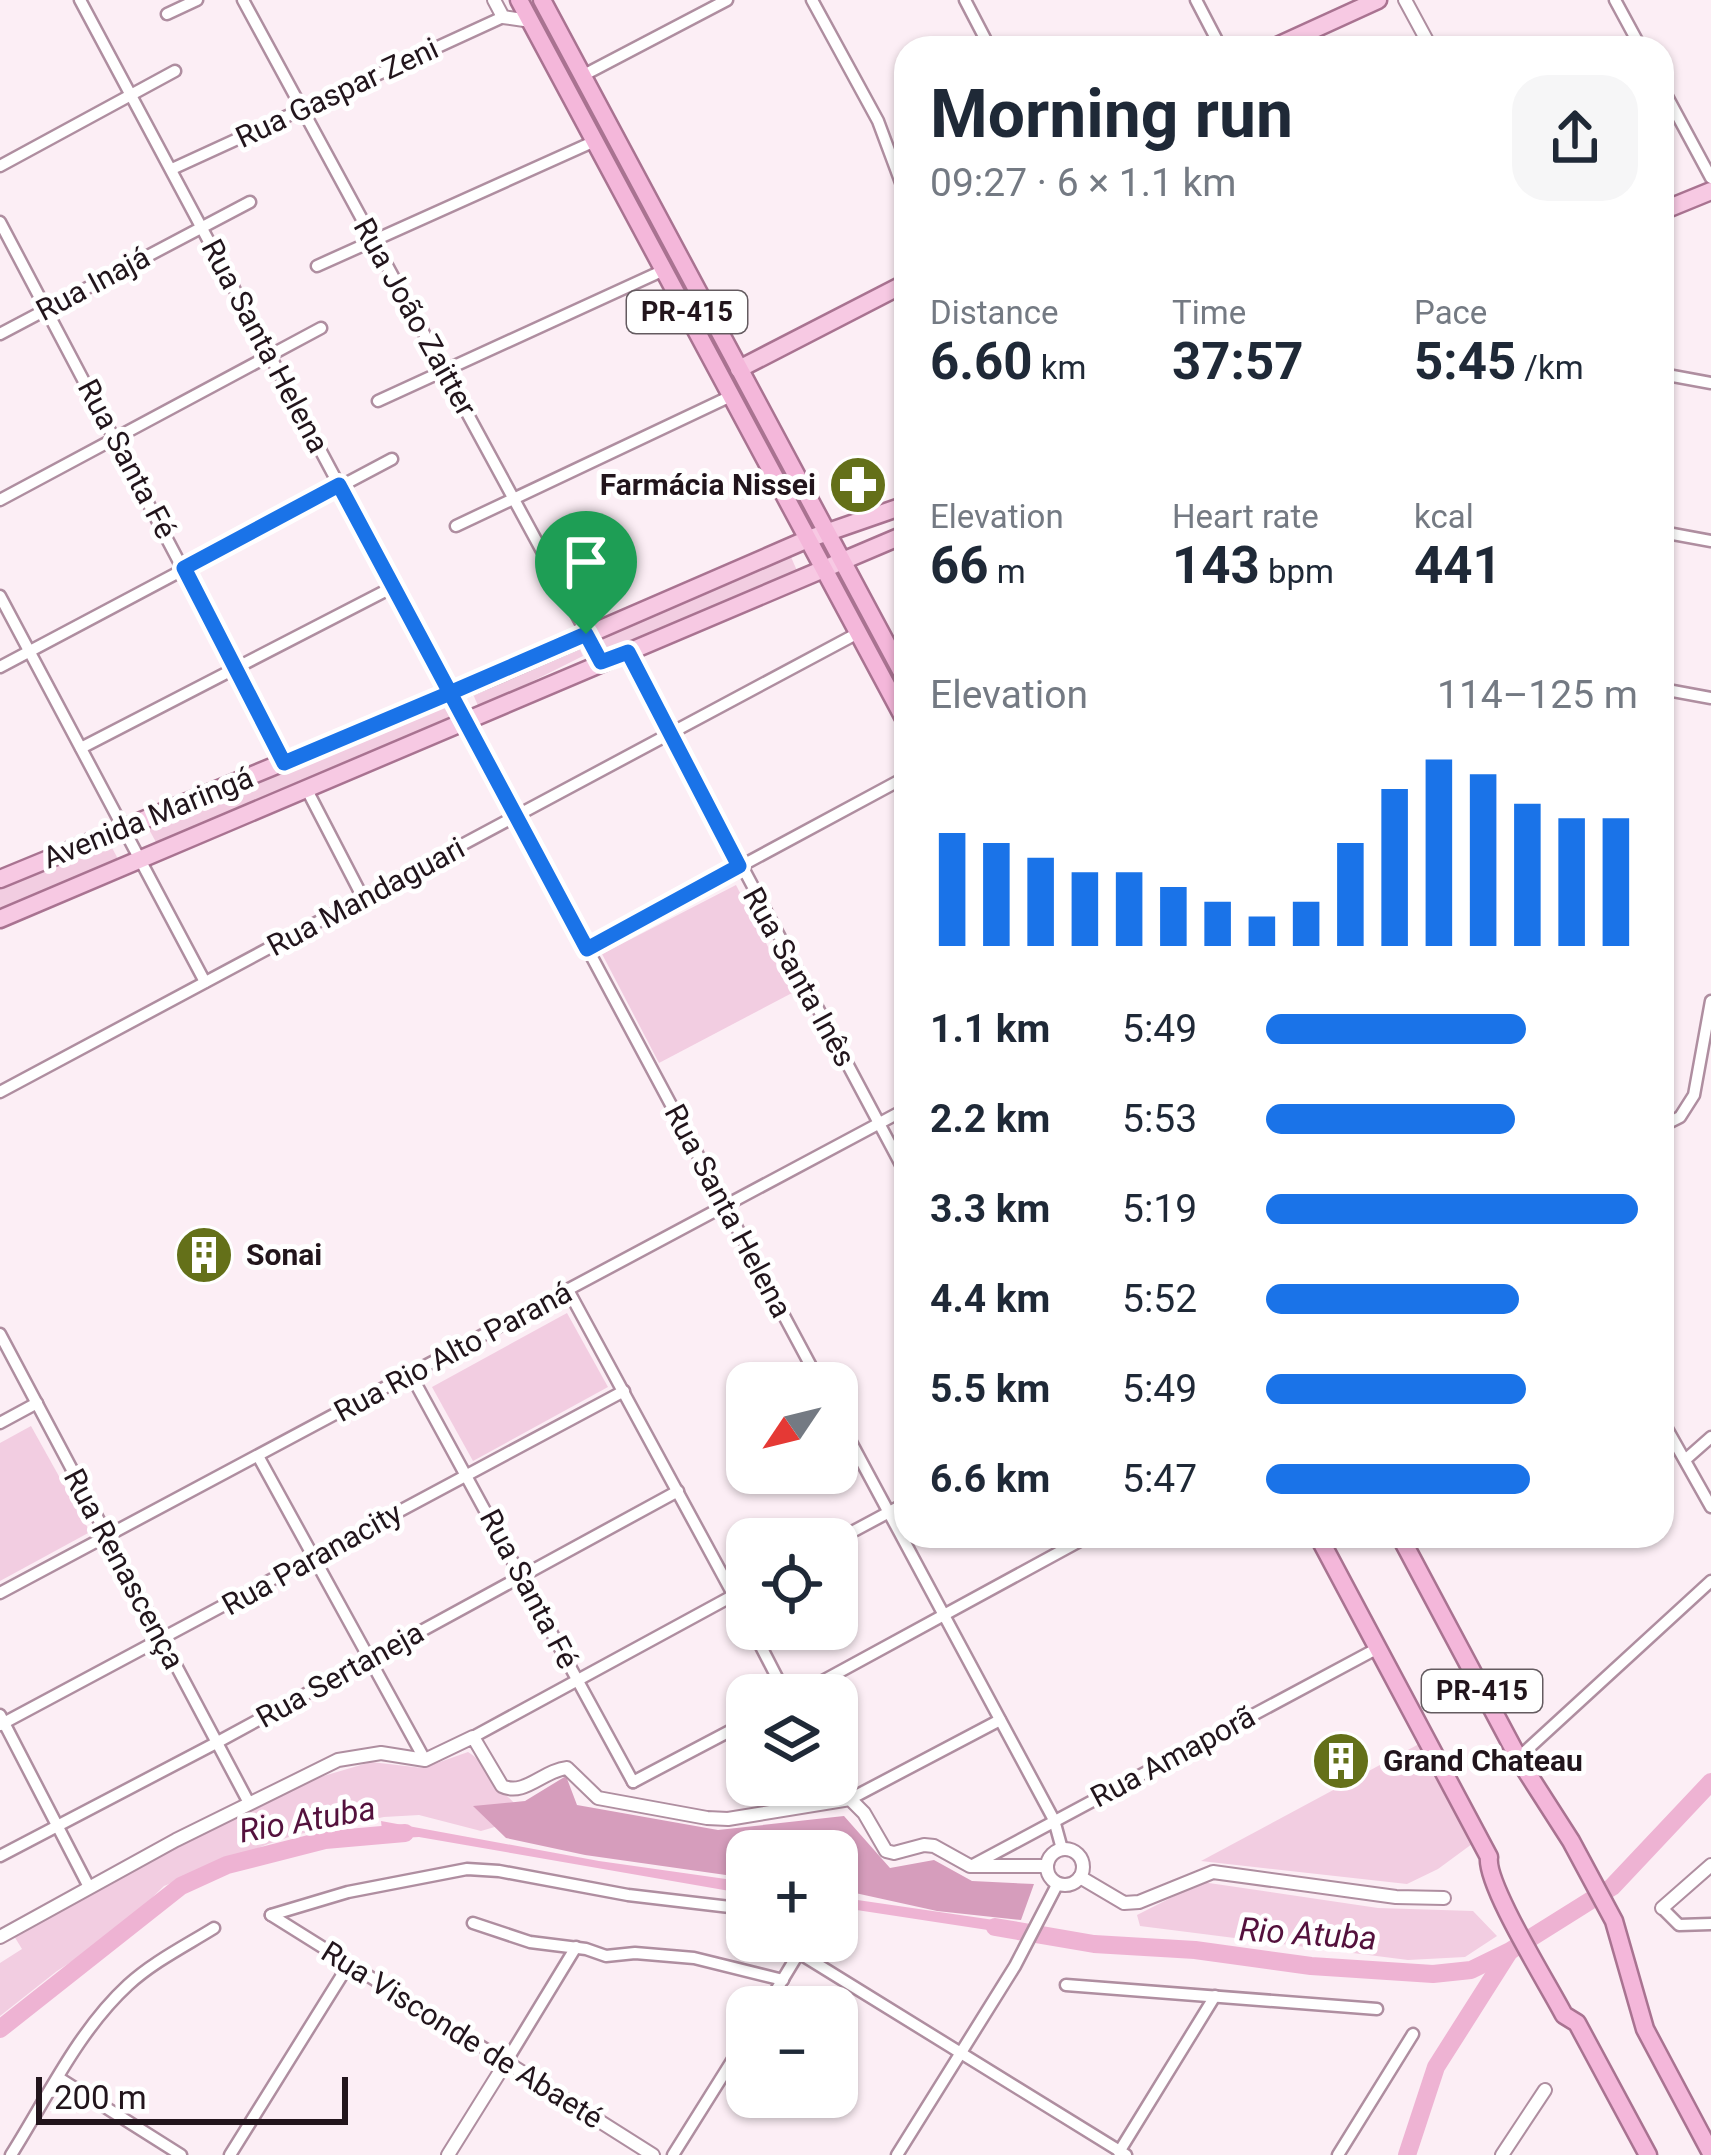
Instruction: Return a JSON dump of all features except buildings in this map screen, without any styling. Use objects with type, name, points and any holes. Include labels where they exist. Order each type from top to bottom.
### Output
[{"type":"highway","name":"PR-415","points":[[519,0],[894,700]]},
{"type":"highway","name":"PR-415","points":[[542,0],[894,658]]},
{"type":"highway","points":[[565,85],[583,76]]},
{"type":"highway","points":[[1324,1548],[1489,1857],[1487,1869],[1509,1913],[1564,2015],[1577,2023],[1648,2155]]},
{"type":"highway","name":"PR-415","points":[[1406,1548],[1518,1758],[1614,1921],[1645,2029],[1711,2153]]},
{"type":"main road","points":[[1299,36],[1378,0]]},
{"type":"main road","points":[[1674,206],[1711,190]]},
{"type":"main road","points":[[739,368],[894,289]]},
{"type":"main road","name":"Avenida Maringá","points":[[0,879],[808,539],[894,509]]},
{"type":"main road","name":"Avenida Maringá","points":[[0,919],[894,539]]},
{"type":"main road","points":[[586,634],[601,662]]},
{"type":"main road","points":[[451,693],[466,722]]},
{"type":"street","name":"Rua Santa Helena","points":[[80,0],[451,693]]},
{"type":"street","points":[[167,14],[197,0]]},
{"type":"street","name":"Rua João Zaitter","points":[[243,0],[586,634]]},
{"type":"street","points":[[494,0],[503,17],[531,21]]},
{"type":"street","points":[[583,76],[727,0]]},
{"type":"street","points":[[812,0],[878,121],[894,164]]},
{"type":"street","points":[[964,0],[984,36]]},
{"type":"street","points":[[1196,0],[1215,36]]},
{"type":"street","points":[[1405,0],[1424,36]]},
{"type":"street","points":[[1615,0],[1634,36]]},
{"type":"street","name":"Rua Gaspar Zeni","points":[[172,169],[503,17]]},
{"type":"street","points":[[0,166],[175,71]]},
{"type":"street","points":[[1674,109],[1711,178]]},
{"type":"street","points":[[317,266],[595,141]]},
{"type":"street","name":"Rua Inajá","points":[[0,334],[250,202]]},
{"type":"street","name":"Rua Santa Fé","points":[[0,222],[284,763]]},
{"type":"street","points":[[378,401],[664,270]]},
{"type":"street","points":[[0,500],[321,328]]},
{"type":"street","points":[[1674,376],[1711,383]]},
{"type":"street","points":[[456,526],[731,395]]},
{"type":"street","points":[[0,667],[392,459]]},
{"type":"street","points":[[1674,534],[1711,541]]},
{"type":"street","points":[[81,748],[393,587]]},
{"type":"street","points":[[0,596],[205,982]]},
{"type":"street","name":"Rua Mandaguari","points":[[0,1092],[858,633]]},
{"type":"street","name":"Rua Santa Inês","points":[[628,652],[894,1151]]},
{"type":"street","points":[[1674,690],[1711,698]]},
{"type":"street","name":"Rua Santa Helena","points":[[466,722],[809,1362]]},
{"type":"street","points":[[587,949],[894,783]]},
{"type":"street","points":[[306,788],[363,898]]},
{"type":"street","points":[[1674,1118],[1688,1108],[1707,1044],[1711,1001]]},
{"type":"street","name":"Rua Rio Alto Paraná","points":[[0,1593],[894,1115]]},
{"type":"street","points":[[568,1290],[726,1580]]},
{"type":"street","name":"Rua Renascença","points":[[0,1334],[249,1803]]},
{"type":"street","name":"Rua Santa Fé","points":[[411,1375],[633,1782]]},
{"type":"street","name":"Rua Paranacity","points":[[1,1721],[161,1641],[624,1391]]},
{"type":"street","points":[[0,1423],[37,1403]]},
{"type":"street","points":[[1685,1460],[1711,1437]]},
{"type":"street","points":[[1674,1441],[1711,1507]]},
{"type":"street","points":[[858,1455],[894,1522]]},
{"type":"street","points":[[258,1456],[425,1760]]},
{"type":"street","name":"Rua Sertaneja","points":[[0,1856],[678,1491]]},
{"type":"street","points":[[858,1529],[894,1510]]},
{"type":"street","points":[[908,1548],[1054,1820],[1062,1849]]},
{"type":"street","points":[[837,1674],[1068,1548]]},
{"type":"street","points":[[1518,1758],[1711,1581]]},
{"type":"street","points":[[0,1937],[249,1803],[350,1757],[381,1753],[425,1760],[726,1599]]},
{"type":"street","name":"Rua Amaporã","points":[[970,1867],[1378,1648]]},
{"type":"street","points":[[858,1795],[1000,1720]]},
{"type":"street","points":[[1,1721],[89,1887]]},
{"type":"street","points":[[623,1804],[633,1782],[726,1733]]},
{"type":"street","points":[[473,1737],[509,1790],[567,1768],[598,1798],[623,1804],[728,1819],[807,1806]]},
{"type":"street","points":[[857,1806],[886,1851],[934,1846],[970,1867],[1047,1866]]},
{"type":"street","points":[[1062,1849],[1078,1855],[1083,1865],[1080,1877],[1068,1884],[1058,1883],[1047,1866],[1062,1849]]},
{"type":"street","points":[[1711,1865],[1662,1908],[1678,1925],[1711,1924]]},
{"type":"street","name":"Rua Visconde de Abaeté","points":[[653,2155],[271,1915],[348,1892],[467,1869],[499,1870],[726,1907]]},
{"type":"street","points":[[1080,1877],[1124,1903],[1139,1902],[1214,1872],[1396,1897],[1444,1898]]},
{"type":"street","points":[[897,2155],[1015,1966],[1058,1883]]},
{"type":"street","points":[[473,1924],[530,1942],[610,1957],[634,1953],[716,1961],[783,1980]]},
{"type":"street","points":[[11,2155],[92,2026],[117,1996],[214,1928]]},
{"type":"street","points":[[448,2155],[577,1948]]},
{"type":"street","points":[[779,1986],[794,1962]]},
{"type":"street","points":[[812,1962],[1121,2154],[1215,1996]]},
{"type":"street","points":[[230,2155],[349,1964]]},
{"type":"street","points":[[1066,1984],[1377,2009]]},
{"type":"street","points":[[1338,2155],[1414,2034]]},
{"type":"street","points":[[674,2155],[726,2071]]},
{"type":"street","points":[[59,2078],[181,2155]]},
{"type":"street","points":[[1502,2155],[1545,2090]]},
{"type":"shaded area","points":[[791,557],[798,573],[605,654],[598,638]]},
{"type":"shaded area","points":[[577,643],[583,656],[479,708],[473,694]]},
{"type":"shaded area","points":[[450,703],[458,719],[157,844],[146,824]]},
{"type":"shaded area","points":[[109,842],[118,859],[0,909],[0,889]]},
{"type":"shaded area","points":[[736,885],[792,993],[659,1063],[602,954]]},
{"type":"shaded area","points":[[567,1313],[608,1387],[473,1461],[432,1387]]},
{"type":"shaded area","points":[[31,1426],[90,1532],[0,1581],[0,1443]]},
{"type":"shaded area","points":[[1419,1744],[1472,1844],[1438,1869],[1407,1884],[1201,1861]]},
{"type":"shaded area","points":[[468,1752],[526,1818],[481,1831],[419,1815],[384,1817],[268,1844],[164,1886],[117,1932],[0,2016],[0,1963],[22,1949],[14,1936],[169,1849],[320,1777],[371,1762],[423,1768]]},
{"type":"shaded area","points":[[566,1776],[577,1805],[718,1830],[844,1816],[856,1830],[726,1830],[726,1875],[585,1855],[506,1838],[473,1806],[525,1801]]},
{"type":"shaded area","points":[[381,1821],[726,1879],[726,1890],[419,1837],[383,1839]]},
{"type":"shaded area","points":[[858,1832],[890,1868],[934,1860],[972,1881],[1034,1884],[1021,1920],[937,1911],[858,1894]]},
{"type":"shaded area","points":[[1202,1882],[1378,1908],[1473,1911],[1497,1936],[1465,1957],[1408,1960],[1140,1926],[1137,1915]]},
{"type":"shaded area","points":[[858,1900],[1022,1924],[1014,1934],[858,1910]]},
{"type":"waterway","name":"Rio Atuba","points":[[995,1927],[1094,1944],[1195,1950],[1311,1966],[1433,1974],[1471,1970],[1612,1887],[1711,1782]]},
{"type":"waterway","name":"Rio Atuba","points":[[0,2029],[181,1886],[227,1865],[325,1840],[405,1833]]},
{"type":"waterway","points":[[1407,2155],[1436,2067],[1509,1952]]},
{"type":"place","name":"Farmácia Nissei","points":[[858,485]]},
{"type":"place","name":"Sonai","points":[[204,1255]]},
{"type":"place","name":"Grand Chateau","points":[[1341,1761]]},
{"type":"route","points":[[586,634],[488,678],[452,692],[450,693],[284,763],[184,568],[339,485],[452,692],[587,949],[739,866],[628,652],[601,662],[586,634]]}]
